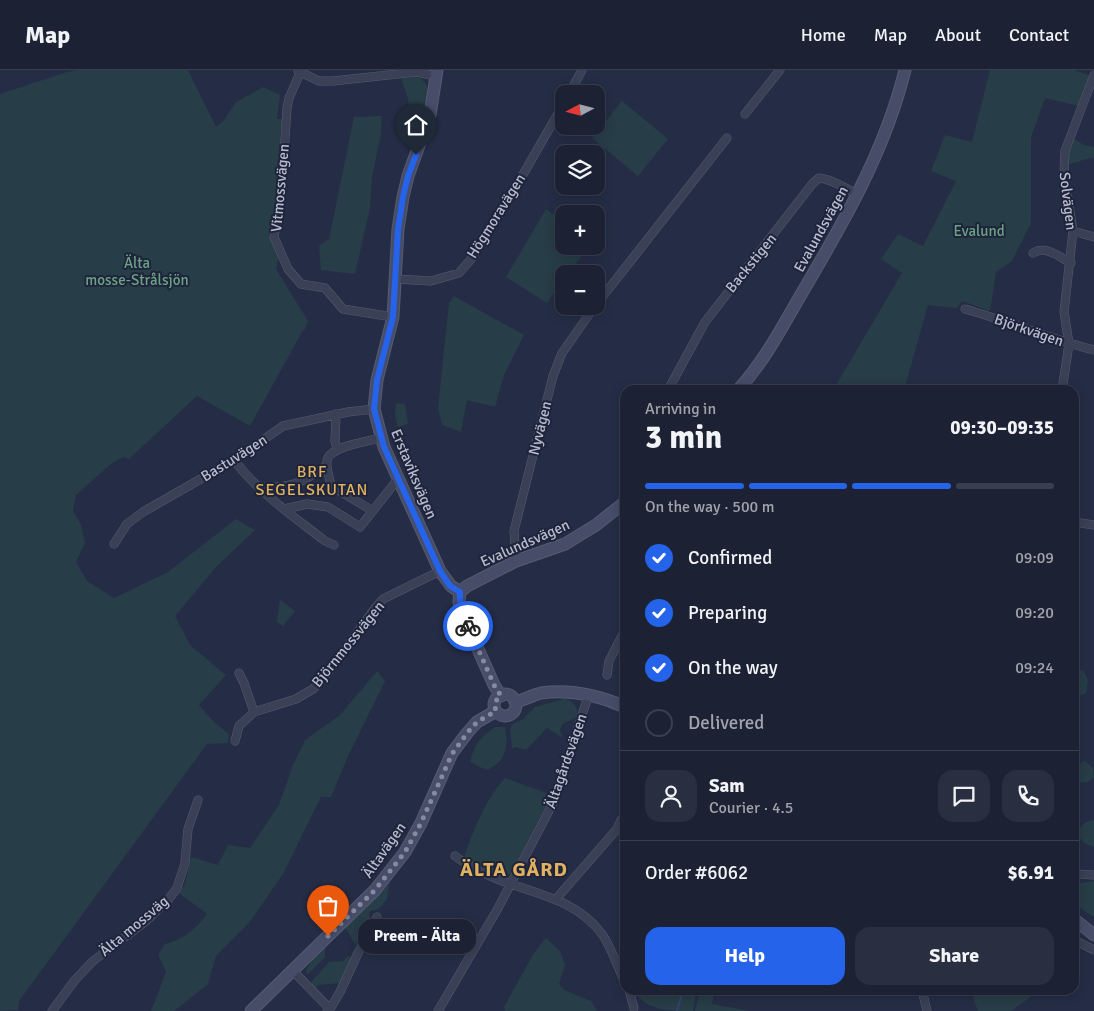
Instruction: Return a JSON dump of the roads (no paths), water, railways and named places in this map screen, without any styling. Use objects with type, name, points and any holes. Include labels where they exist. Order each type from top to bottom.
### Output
[{"type":"street","points":[[574,85],[582,70]]},
{"type":"street","points":[[745,114],[780,70]]},
{"type":"street","name":"Evalundsvägen","points":[[742,385],[774,341],[858,194],[881,146],[897,101],[905,70]]},
{"type":"street","points":[[298,71],[319,80],[333,81],[416,72],[436,73]]},
{"type":"street","name":"Vitmossvägen","points":[[298,71],[287,108],[281,200],[275,224],[276,243],[288,269],[301,284],[324,288],[343,309],[393,317]]},
{"type":"street","name":"Erstaviksvägen","points":[[436,73],[430,115],[408,176],[403,197],[398,229],[393,317],[377,380],[374,409],[384,447],[440,571],[450,586],[460,592]]},
{"type":"street","name":"Solvägen","points":[[1063,385],[1069,344],[1064,312],[1071,263],[1073,231],[1063,163],[1065,151],[1092,88],[1094,75]]},
{"type":"street","name":"Högmoravägen","points":[[396,280],[431,281],[459,273],[473,257],[555,119]]},
{"type":"street","name":"Nyvägen","points":[[605,294],[727,138]]},
{"type":"street","name":"Backstigen","points":[[671,385],[705,322],[813,183],[819,178],[826,179],[858,194]]},
{"type":"street","points":[[1073,231],[1094,237]]},
{"type":"street","points":[[1033,253],[1041,249],[1046,250],[1071,263]]},
{"type":"street","name":"Björkvägen","points":[[965,309],[1030,329],[1069,344],[1094,350]]},
{"type":"street","name":"Nyvägen","points":[[516,561],[514,531],[553,376],[562,353],[588,315]]},
{"type":"street","name":"Bastuvägen","points":[[114,544],[126,524],[143,512],[234,460],[283,426],[336,414],[374,409]]},
{"type":"street","points":[[336,414],[335,441],[337,449]]},
{"type":"street","points":[[373,511],[331,486],[327,465],[328,458],[337,449],[376,439]]},
{"type":"street","points":[[234,460],[246,476],[284,509],[324,541],[334,545]]},
{"type":"street","points":[[259,487],[286,487],[310,478],[327,465]]},
{"type":"street","points":[[284,509],[307,504],[328,508],[357,527],[360,527],[398,479]]},
{"type":"street","name":"Evalundsvägen","points":[[460,592],[467,586],[516,561],[565,544],[596,525],[620,506]]},
{"type":"street","points":[[1079,523],[1094,525]]},
{"type":"street","name":"Björnmossvägen","points":[[254,712],[296,699],[313,689],[323,680],[383,599],[440,571]]},
{"type":"street","points":[[460,592],[459,602],[461,611],[494,685],[501,696]]},
{"type":"street","points":[[607,675],[609,660],[620,639]]},
{"type":"street","points":[[235,741],[239,726],[254,712],[239,673]]},
{"type":"street","points":[[515,702],[540,694],[573,691],[620,705]]},
{"type":"street","name":"Ältagårdsvägen","points":[[438,1011],[497,910],[552,805],[588,694]]},
{"type":"street","points":[[501,696],[510,696],[515,702],[515,708],[509,715],[503,716],[496,711],[494,706],[496,700],[501,696]]},
{"type":"street","name":"Ältavägen","points":[[251,1011],[375,890],[405,852],[421,823],[452,754],[477,722],[496,711]]},
{"type":"street","name":"Älta mossväg","points":[[52,1011],[75,980],[93,961],[145,922],[168,900],[177,888],[185,863],[188,829],[198,800]]},
{"type":"street","points":[[556,899],[618,829],[620,823]]},
{"type":"street","points":[[455,856],[496,879],[556,899],[573,907],[590,921],[602,935],[620,972]]},
{"type":"street","points":[[1079,874],[1094,875]]},
{"type":"street","points":[[293,971],[328,1010],[340,992],[377,917]]},
{"type":"street","points":[[1079,921],[1094,929]]},
{"type":"street","points":[[1079,922],[1094,935]]},
{"type":"street","points":[[1079,942],[1094,950]]},
{"type":"street","points":[[630,995],[634,1008]]},
{"type":"street","points":[[923,995],[927,1011]]},
{"type":"waterway","points":[[677,1011],[682,995]]},
{"type":"place","name":"Preem - Älta","points":[[328,936]]},
{"type":"district","name":"BRF SEGELSKUTAN","points":[[312,480]]},
{"type":"district","name":"ÄLTA GÅRD","points":[[514,869]]},
{"type":"park label","name":"Evalund","points":[[979,231]]},
{"type":"park label","name":"Älta mosse-Strålsjön","points":[[137,272]]}]
